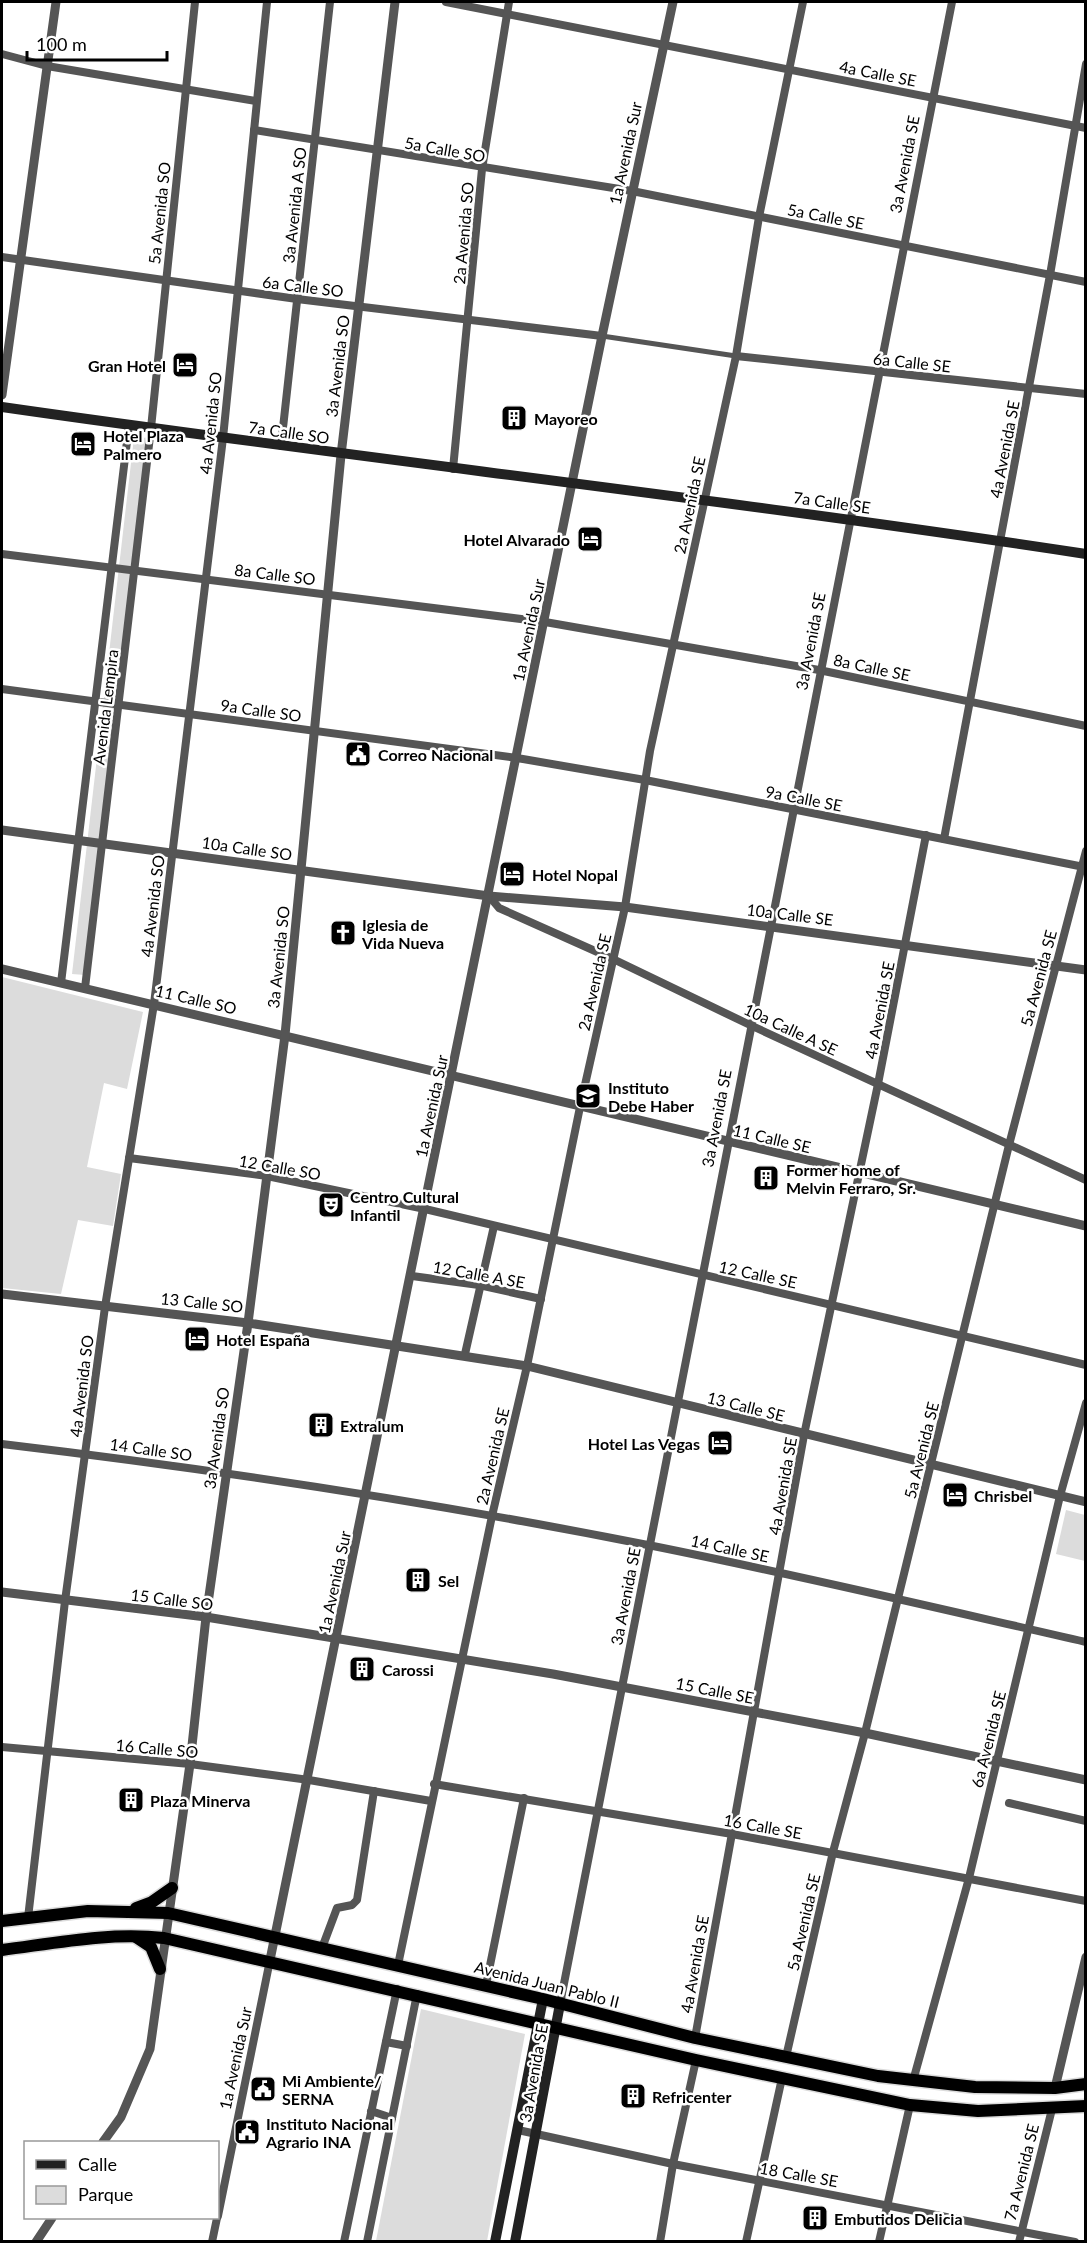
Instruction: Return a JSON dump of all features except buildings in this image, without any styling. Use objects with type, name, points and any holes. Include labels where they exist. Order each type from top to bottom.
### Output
[{"type":"highway","points":[[127,1910],[152,1902],[172,1888]]},
{"type":"highway","name":"Avenida Juan Pablo II","points":[[2,1922],[28,1917],[127,1910],[168,1913],[486,1985],[695,2038],[913,2081],[975,2086],[1055,2088],[1086,2084]]},
{"type":"highway","points":[[133,1935],[151,1947],[160,1969]]},
{"type":"highway","points":[[2,1950],[133,1935],[164,1938],[270,1960],[696,2060],[910,2105],[978,2111],[1086,2106]]},
{"type":"main road","name":"7a Calle SO","points":[[2,407],[341,455],[574,482]]},
{"type":"main road","name":"7a Calle SE","points":[[574,482],[703,498],[1086,554]]},
{"type":"main road","name":"3a Avenida SE","points":[[495,2241],[543,1999]]},
{"type":"main road","name":"3a Avenida SE","points":[[515,2241],[537,2135],[560,2004]]},
{"type":"street","points":[[2,395],[56,2]]},
{"type":"street","name":"5a Avenida SO","points":[[151,428],[195,2]]},
{"type":"street","name":"4a Avenida SO","points":[[28,1917],[65,1601],[105,1307],[154,1004],[223,438],[267,2]]},
{"type":"street","name":"3a Avenida A SO","points":[[281,446],[330,2]]},
{"type":"street","name":"3a Avenida SO","points":[[104,2141],[121,2117],[150,2049],[190,1764],[206,1617],[248,1323],[285,1035],[341,455],[395,2]]},
{"type":"street","name":"4a Calle SE","points":[[446,2],[1086,128]]},
{"type":"street","name":"2a Avenida SO","points":[[453,469],[482,169],[508,2]]},
{"type":"street","name":"1a Avenida Sur","points":[[219,2207],[309,1780],[602,336],[674,2]]},
{"type":"street","name":"2a Avenida SE","points":[[398,1965],[434,1784],[527,1366],[580,1107],[625,907],[645,780],[703,498],[736,356],[759,217],[803,2]]},
{"type":"street","name":"3a Avenida SE","points":[[560,2004],[819,670],[952,2]]},
{"type":"street","points":[[2,54],[47,66],[256,101]]},
{"type":"street","name":"4a Avenida SE","points":[[944,839],[1050,275],[1086,64]]},
{"type":"street","name":"5a Calle SO","points":[[254,130],[482,169],[632,191]]},
{"type":"street","name":"5a Calle SE","points":[[632,191],[1086,282]]},
{"type":"street","name":"6a Calle SO","points":[[2,257],[166,282],[602,336]]},
{"type":"street","points":[[602,336],[736,356]]},
{"type":"street","name":"6a Calle SE","points":[[736,356],[1086,394]]},
{"type":"street","name":"Avenida Lempira","points":[[61,983],[129,425]]},
{"type":"street","name":"Avenida Lempira","points":[[85,988],[151,428]]},
{"type":"street","name":"8a Calle SO","points":[[2,554],[545,622]]},
{"type":"street","name":"8a Calle SE","points":[[545,622],[819,670],[1086,726]]},
{"type":"street","name":"9a Calle SO","points":[[2,689],[517,758]]},
{"type":"street","name":"9a Calle SE","points":[[517,758],[645,780],[1084,867]]},
{"type":"street","name":"10a Calle SO","points":[[2,830],[489,896]]},
{"type":"street","name":"4a Avenida SE","points":[[695,2038],[756,1713],[804,1436],[878,1084],[926,835]]},
{"type":"street","name":"5a Avenida SE","points":[[786,2056],[833,1852],[932,1464],[1009,1144],[1054,966],[1084,867],[1086,851]]},
{"type":"street","name":"10a Calle SE","points":[[489,896],[625,907],[1086,970]]},
{"type":"street","name":"10a Calle A SE","points":[[489,896],[499,909],[614,959],[750,1025],[1086,1180]]},
{"type":"street","name":"11 Calle SO","points":[[2,969],[285,1035],[452,1077]]},
{"type":"street","name":"11 Calle SE","points":[[452,1077],[1086,1226]]},
{"type":"street","name":"12 Calle SO","points":[[129,1158],[267,1176],[425,1209]]},
{"type":"street","name":"12 Calle SE","points":[[425,1209],[701,1276],[963,1334],[1086,1365]]},
{"type":"street","points":[[465,1354],[494,1226]]},
{"type":"street","name":"12 Calle A SE","points":[[412,1276],[479,1285],[541,1299]]},
{"type":"street","name":"13 Calle SO","points":[[2,1294],[248,1323],[397,1346]]},
{"type":"street","name":"13 Calle SE","points":[[397,1346],[465,1354],[527,1366],[804,1436],[932,1464],[1086,1502]]},
{"type":"street","name":"6a Avenida SE","points":[[913,2081],[969,1878],[1060,1496],[1086,1403]]},
{"type":"street","name":"14 Calle SO","points":[[2,1444],[226,1474],[367,1496]]},
{"type":"street","name":"14 Calle SE","points":[[367,1496],[650,1545],[898,1598],[1086,1642]]},
{"type":"street","name":"15 Calle SO","points":[[2,1592],[206,1617],[338,1638]]},
{"type":"street","name":"15 Calle SE","points":[[338,1638],[462,1658],[865,1733],[1086,1780]]},
{"type":"street","name":"16 Calle SO","points":[[2,1747],[48,1753],[190,1764],[309,1780]]},
{"type":"street","points":[[309,1780],[431,1801]]},
{"type":"street","name":"16 Calle SE","points":[[434,1784],[833,1852],[1086,1901]]},
{"type":"street","points":[[322,1948],[338,1908],[352,1905],[357,1900],[374,1791]]},
{"type":"street","points":[[486,1985],[524,1798]]},
{"type":"street","points":[[1009,1803],[1086,1821]]},
{"type":"street","points":[[1055,2088],[1086,1958]]},
{"type":"street","points":[[344,2241],[396,1989]]},
{"type":"street","points":[[367,2241],[417,1994]]},
{"type":"street","points":[[386,2042],[406,2046]]},
{"type":"street","points":[[660,2241],[673,2164],[696,2060]]},
{"type":"street","points":[[746,2241],[783,2078]]},
{"type":"street","points":[[879,2241],[910,2105]]},
{"type":"street","name":"7a Avenida SE","points":[[1018,2241],[1052,2109]]},
{"type":"street","points":[[371,2111],[392,2118]]},
{"type":"street","name":"18 Calle SE","points":[[518,2130],[673,2164],[1075,2241]]},
{"type":"street","points":[[36,2241],[51,2219]]},
{"type":"street","name":"1a Avenida Sur","points":[[212,2241],[217,2219]]},
{"type":"green space","points":[[134,437],[148,438],[85,975],[72,974]]},
{"type":"green space","points":[[2,977],[143,1012],[127,1089],[104,1083],[87,1167],[121,1174],[113,1226],[78,1220],[61,1294],[2,1288]]},
{"type":"green space","points":[[1066,1510],[1085,1515],[1085,1561],[1056,1554]]},
{"type":"green space","points":[[421,2009],[525,2034],[487,2241],[376,2241]]},
{"type":"place","name":"Gran Hotel","points":[[185,365]]},
{"type":"place","name":"Mayoreo","points":[[514,418]]},
{"type":"place","name":"Hotel Plaza Palmero","points":[[83,444]]},
{"type":"place","name":"Hotel Alvarado","points":[[590,539]]},
{"type":"place","name":"Correo Nacional","points":[[358,754]]},
{"type":"place","name":"Hotel Nopal","points":[[512,874]]},
{"type":"place","name":"Iglesia de Vida Nueva","points":[[343,933]]},
{"type":"place","name":"Instituto Debe Haber","points":[[588,1096]]},
{"type":"place","name":"Former home of Melvin Ferraro, Sr.","points":[[766,1178]]},
{"type":"place","name":"Centro Cultural Infantil","points":[[331,1205]]},
{"type":"place","name":"Hotel España","points":[[197,1339]]},
{"type":"place","name":"Extralum","points":[[321,1425]]},
{"type":"place","name":"Hotel Las Vegas","points":[[720,1443]]},
{"type":"place","name":"Chrisbel","points":[[955,1495]]},
{"type":"place","name":"Sel","points":[[418,1580]]},
{"type":"place","name":"Carossi","points":[[362,1669]]},
{"type":"place","name":"Plaza Minerva","points":[[131,1800]]},
{"type":"place","name":"Mi Ambiente/ SERNA","points":[[263,2089]]},
{"type":"place","name":"Refricenter","points":[[633,2096]]},
{"type":"place","name":"Instituto Nacional Agrario INA","points":[[247,2132]]},
{"type":"place","name":"Embutidos Delicia","points":[[815,2218]]}]
